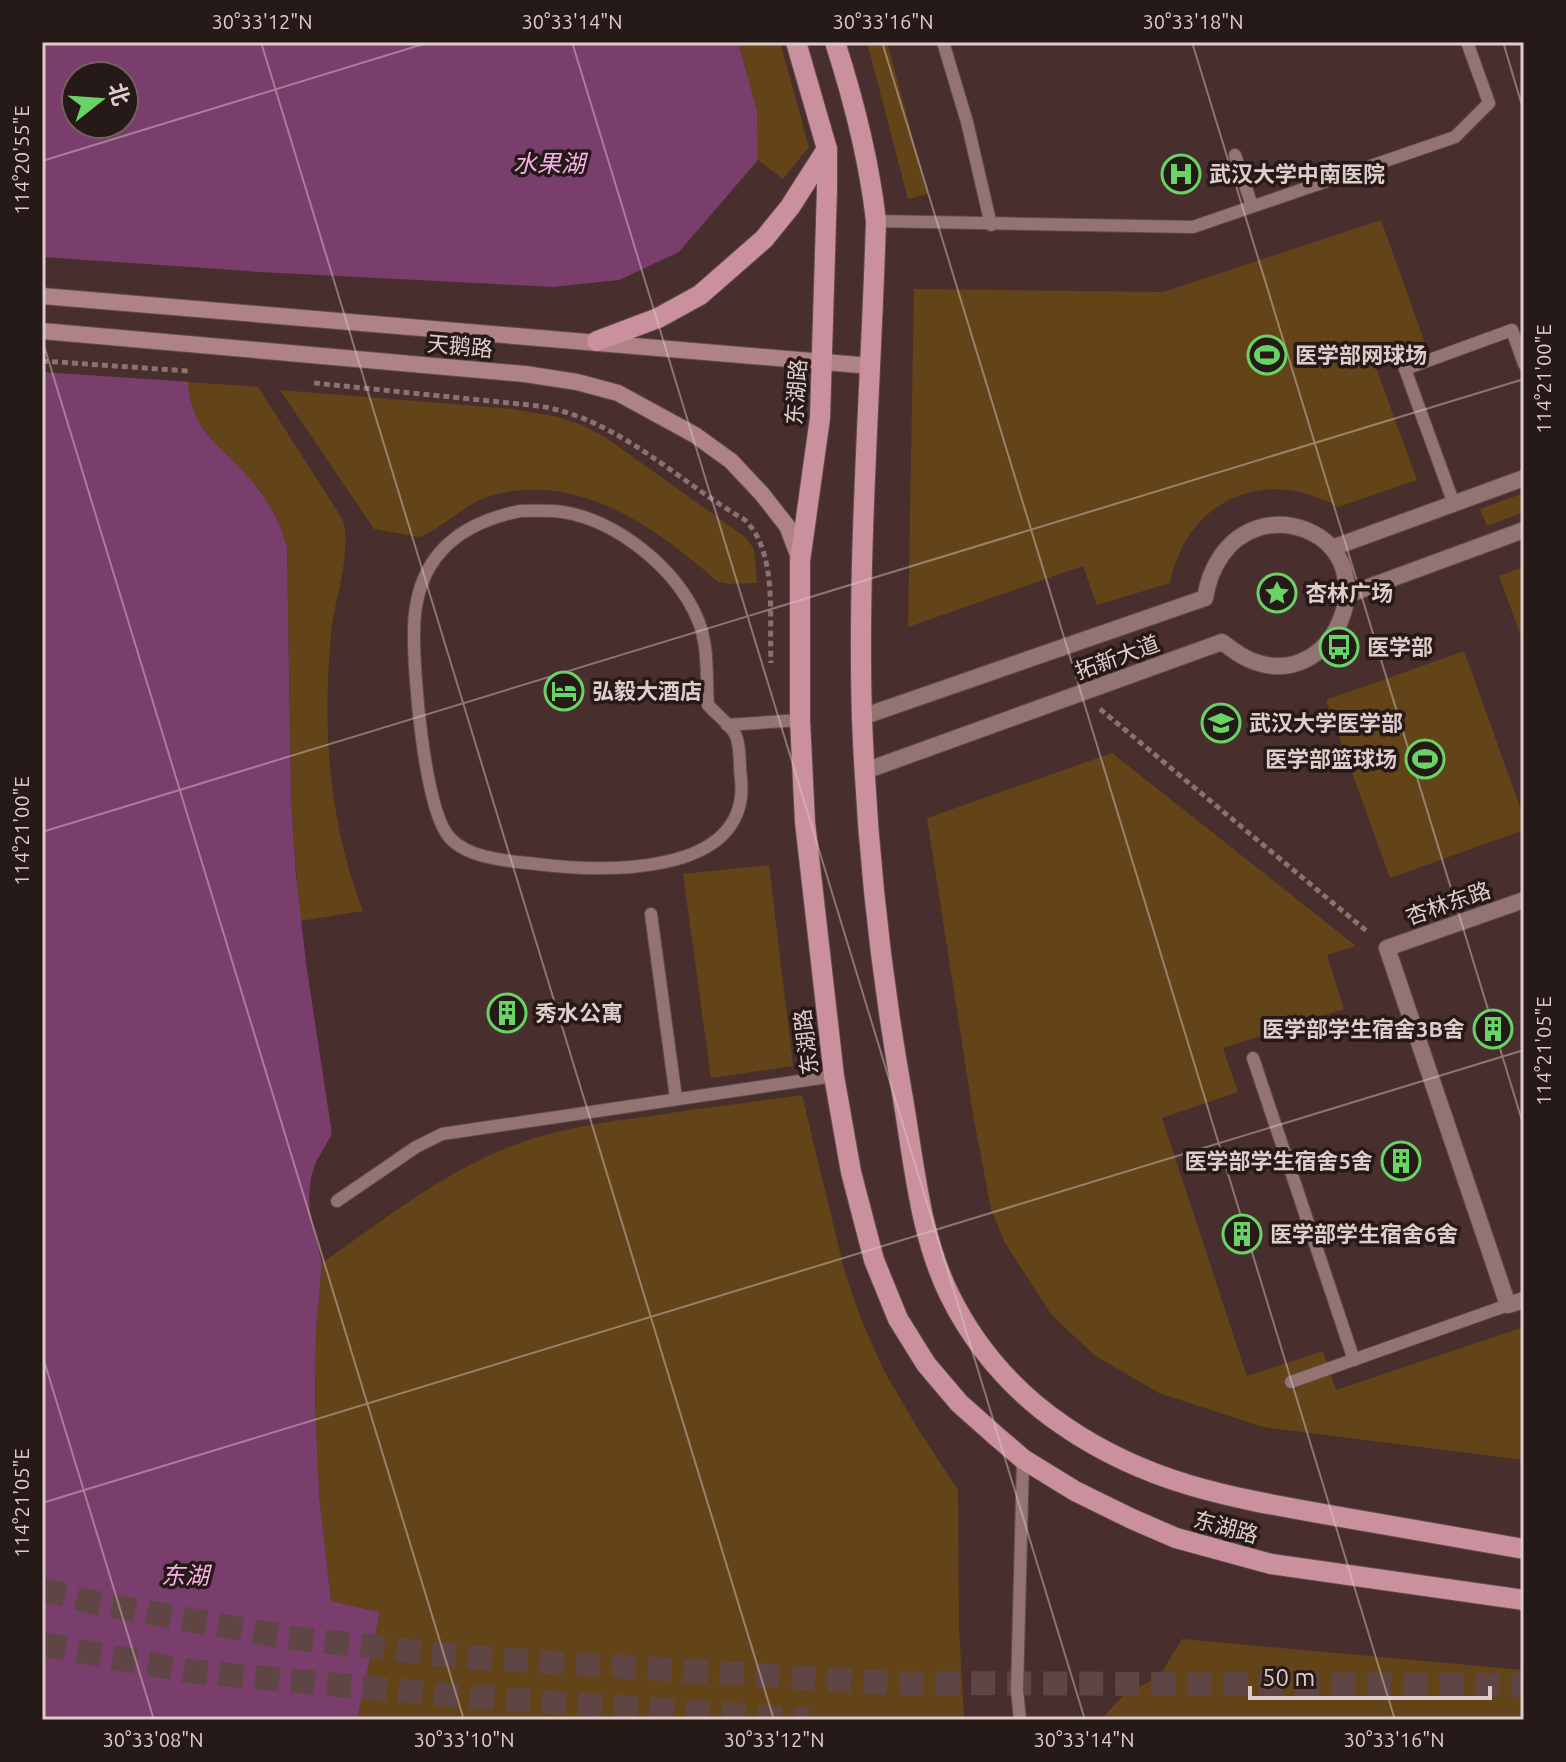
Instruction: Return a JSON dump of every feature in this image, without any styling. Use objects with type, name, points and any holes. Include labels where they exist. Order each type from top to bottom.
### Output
[{"type":"main road","name":"东湖路","points":[[796,42],[827,149],[820,418],[800,561],[800,720],[805,822],[834,1076],[851,1172],[874,1260],[898,1319],[926,1364],[959,1403],[1023,1459],[1075,1491],[1132,1519],[1176,1538],[1271,1564],[1524,1600]]},
{"type":"main road","name":"东湖路","points":[[835,42],[854,102],[870,172],[876,221],[861,604],[862,717],[869,848],[879,943],[922,1213],[933,1256],[949,1294],[973,1338],[996,1369],[1061,1425],[1100,1449],[1161,1478],[1265,1504],[1524,1549]]},
{"type":"main road","points":[[597,341],[658,318],[700,295],[764,239],[790,207],[827,149]]},
{"type":"main road","name":"天鹅路","points":[[42,296],[871,366]]},
{"type":"main road","name":"天鹅路","points":[[42,331],[525,374],[577,382],[618,393],[695,435],[731,461],[787,526],[800,561]]},
{"type":"street","points":[[1524,478],[1332,548],[1346,580],[1347,595],[1524,530]]},
{"type":"street","name":"拓新大道","points":[[862,717],[1205,598],[1207,584],[1222,553],[1258,528],[1280,525],[1300,528],[1319,537],[1332,548]]},
{"type":"street","name":"拓新大道","points":[[865,771],[1222,642],[1246,659],[1271,666],[1306,660],[1334,636],[1346,611],[1347,595]]},
{"type":"street","name":"杏林东路","points":[[1387,948],[1524,900]]},
{"type":"street","points":[[1387,948],[1516,1303]]},
{"type":"lane","points":[[943,42],[967,122],[991,225]]},
{"type":"lane","points":[[876,221],[1193,227],[1455,137],[1489,103],[1467,42]]},
{"type":"lane","points":[[1235,155],[1252,206]]},
{"type":"lane","points":[[1454,504],[1405,369],[1512,330],[1524,364]]},
{"type":"lane","points":[[520,511],[564,512],[590,519],[615,531],[658,565],[689,602],[699,622],[704,644],[708,705],[727,725],[736,735],[742,795],[737,817],[726,832],[694,853],[646,865],[593,868],[505,860],[463,847],[449,838],[434,798],[415,692],[414,622],[418,598],[433,559],[459,534],[479,522],[520,511]]},
{"type":"lane","points":[[727,725],[800,720]]},
{"type":"lane","points":[[651,914],[676,1098]]},
{"type":"lane","points":[[1253,1058],[1354,1360]]},
{"type":"lane","points":[[337,1201],[416,1147],[442,1134],[834,1076]]},
{"type":"lane","points":[[1291,1382],[1516,1303]]},
{"type":"lane","points":[[1020,1720],[1017,1690],[1023,1459]]},
{"type":"path","points":[[42,361],[194,372]]},
{"type":"path","points":[[303,381],[547,407],[579,415],[609,429],[745,520],[757,534],[767,563],[771,674]]},
{"type":"path","points":[[1081,693],[1387,948]]},
{"type":"shaded area","points":[[738,42],[780,42],[809,147],[783,179],[758,160],[757,110]]},
{"type":"shaded area","points":[[867,42],[887,42],[928,194],[908,199]]},
{"type":"shaded area","points":[[1381,220],[1426,346],[1375,365],[1417,480],[1338,507],[1310,495],[1283,489],[1257,491],[1233,498],[1211,511],[1193,530],[1179,554],[1170,583],[1097,605],[1083,566],[908,627],[914,289],[1163,292]]},
{"type":"shaded area","points":[[188,382],[258,387],[343,520],[344,563],[328,670],[328,741],[342,844],[363,911],[300,921],[291,798],[287,548],[266,499],[200,423],[194,412]]},
{"type":"shaded area","points":[[280,390],[512,409],[580,424],[605,437],[745,537],[754,549],[757,583],[718,582],[643,525],[587,498],[557,491],[526,490],[493,495],[419,537],[374,529]]},
{"type":"shaded area","points":[[1524,493],[1524,512],[1487,526],[1480,509]]},
{"type":"shaded area","points":[[1524,567],[1524,644],[1499,576]]},
{"type":"shaded area","name":"医学部篮球场","points":[[1464,651],[1524,818],[1524,830],[1390,878],[1326,700]]},
{"type":"shaded area","points":[[1112,753],[1356,946],[1327,955],[1344,1009],[1223,1048],[1238,1092],[1162,1118],[1247,1376],[1323,1351],[1336,1390],[1524,1327],[1524,1460],[1263,1427],[1159,1393],[1094,1355],[1051,1314],[1005,1243],[991,1209],[974,1120],[927,818]]},
{"type":"shaded area","points":[[769,865],[793,1066],[711,1078],[683,874]]},
{"type":"shaded area","points":[[802,1095],[845,1273],[862,1321],[883,1369],[958,1490],[959,1626],[964,1720],[359,1720],[380,1612],[331,1601],[319,1494],[315,1399],[316,1331],[322,1263],[429,1189],[473,1163],[516,1144],[592,1125]]},
{"type":"shaded area","points":[[1182,1639],[1524,1670],[1524,1720],[1100,1720],[1126,1693],[1159,1677]]},
{"type":"water","name":"东湖","points":[[42,42],[738,42],[757,110],[758,160],[679,252],[619,280],[553,287],[241,271],[215,283],[188,382],[194,412],[200,423],[266,499],[287,548],[291,798],[296,875],[332,1134],[316,1162],[309,1197],[322,1263],[316,1331],[315,1399],[319,1494],[331,1601],[380,1612],[359,1720],[42,1720]]},
{"type":"pier","points":[[42,257],[249,271],[248,275],[229,277],[219,285],[192,371],[192,382],[42,372]]},
{"type":"tunnel","points":[[42,1589],[91,1602],[285,1637],[464,1657],[888,1683],[1524,1685]]},
{"type":"tunnel","points":[[42,1644],[188,1671],[449,1695],[809,1720]]},
{"type":"place","name":"武汉大学中南医院","points":[[1181,174]]},
{"type":"place","name":"医学部网球场","points":[[1267,355]]},
{"type":"place","name":"杏林广场","points":[[1277,593]]},
{"type":"place","name":"医学部","points":[[1339,647]]},
{"type":"place","name":"弘毅大酒店","points":[[564,691]]},
{"type":"place","name":"武汉大学医学部","points":[[1221,723]]},
{"type":"place","name":"医学部篮球场","points":[[1425,759]]},
{"type":"place","name":"秀水公寓","points":[[507,1013]]},
{"type":"place","name":"医学部学生宿舍3B舍","points":[[1493,1029]]},
{"type":"place","name":"医学部学生宿舍5舍","points":[[1401,1161]]},
{"type":"place","name":"医学部学生宿舍6舍","points":[[1242,1234]]},
{"type":"water label","name":"水果湖","points":[[549,164]]}]
